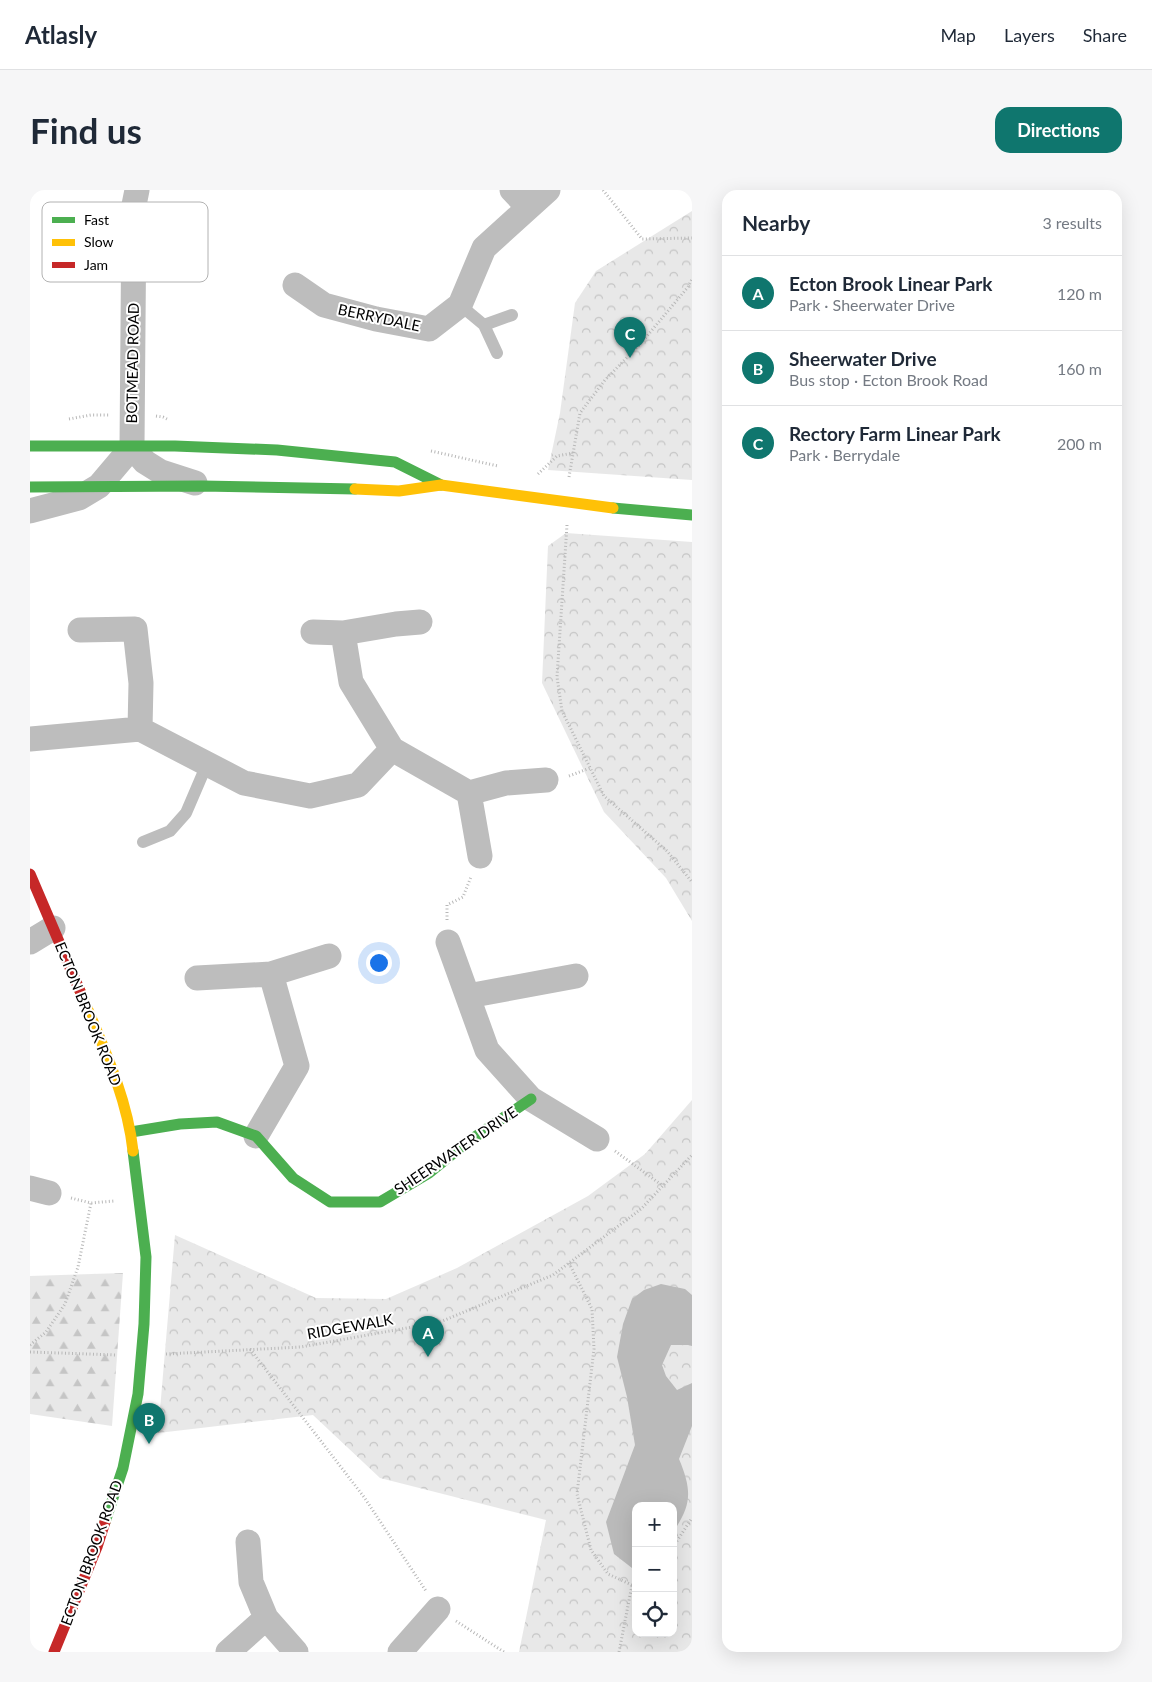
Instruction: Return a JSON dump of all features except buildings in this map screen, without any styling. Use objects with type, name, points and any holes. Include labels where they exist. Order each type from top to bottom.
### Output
[{"type":"street","points":[[460,305],[484,248],[520,198],[548,190]]},
{"type":"street","name":"BOTMEAD ROAD","points":[[132,446],[133,282]]},
{"type":"street","name":"BERRYDALE","points":[[295,285],[324,305],[376,319],[429,328],[460,305]]},
{"type":"street","points":[[30,446],[175,446],[277,450],[395,462],[441,485]]},
{"type":"street","points":[[30,512],[79,498],[100,486],[132,446]]},
{"type":"street","points":[[132,446],[145,462],[161,472],[202,486]]},
{"type":"street","points":[[30,487],[308,487],[399,492],[441,485],[607,507],[692,515]]},
{"type":"street","points":[[312,632],[343,633],[420,622]]},
{"type":"street","points":[[80,630],[135,630],[141,683],[140,729]]},
{"type":"street","points":[[343,633],[351,682],[392,749],[469,793],[506,783],[546,780]]},
{"type":"street","points":[[30,739],[140,729],[244,783],[310,796],[358,785],[392,749]]},
{"type":"street","points":[[469,793],[480,856]]},
{"type":"street","name":"ECTON BROOK ROAD","points":[[30,874],[113,1070],[131,1132],[146,1257],[144,1324],[138,1394],[123,1468],[97,1547],[54,1652]]},
{"type":"street","points":[[30,942],[53,928]]},
{"type":"street","name":"SHEERWATER DRIVE","points":[[448,942],[487,1050],[531,1099],[597,1139]]},
{"type":"street","points":[[197,978],[271,974],[329,956]]},
{"type":"street","points":[[256,1136],[297,1066],[271,974]]},
{"type":"street","points":[[468,996],[576,976]]},
{"type":"street","name":"SHEERWATER DRIVE","points":[[131,1132],[180,1124],[217,1122],[256,1136],[293,1178],[330,1202],[380,1202],[429,1173],[466,1143],[531,1099]]},
{"type":"street","points":[[248,1542],[251,1582],[266,1618],[296,1652]]},
{"type":"street","points":[[400,1652],[438,1609]]},
{"type":"street","points":[[228,1652],[266,1618]]},
{"type":"lane","points":[[460,305],[484,325],[496,353]]},
{"type":"lane","points":[[484,325],[512,315]]},
{"type":"lane","points":[[142,842],[170,831],[186,813],[207,764]]},
{"type":"path","points":[[603,190],[642,239],[692,238]]},
{"type":"path","points":[[569,471],[580,412],[605,380],[642,342],[688,287],[692,279]]},
{"type":"path","points":[[534,477],[557,456],[573,453]]},
{"type":"path","points":[[565,562],[557,677],[562,711],[604,796],[667,851],[692,882]]},
{"type":"path","points":[[448,942],[447,905],[463,897],[480,856]]},
{"type":"path","points":[[597,1139],[663,1186]]},
{"type":"path","points":[[691,1156],[692,1162]]},
{"type":"path","name":"RIDGEWALK","points":[[171,1354],[301,1347],[440,1322],[553,1275],[641,1209],[691,1156]]},
{"type":"path","points":[[39,1190],[91,1203],[139,1199]]},
{"type":"path","points":[[30,1345],[46,1332],[65,1304],[78,1267],[91,1203]]},
{"type":"path","points":[[569,1263],[592,1308],[594,1349],[576,1494],[591,1550],[608,1574],[632,1585],[619,1652]]},
{"type":"path","points":[[250,1349],[364,1497],[438,1609],[504,1652]]},
{"type":"path","points":[[30,1352],[98,1356]]},
{"type":"path","points":[[677,1541],[692,1518]]},
{"type":"green space","points":[[692,211],[692,480],[548,470],[560,413],[575,303],[596,271]]},
{"type":"green space","points":[[566,533],[692,542],[692,921],[666,878],[604,812],[542,683],[548,546]]},
{"type":"green space","points":[[692,1100],[692,1652],[519,1652],[546,1520],[380,1478],[313,1415],[158,1433],[175,1235],[316,1298],[386,1299],[457,1268],[588,1196],[645,1154]]},
{"type":"green space","points":[[123,1273],[112,1426],[30,1414],[30,1276]]},
{"type":"shaded area","points":[[661,1284],[685,1289],[692,1295],[692,1346],[671,1345],[662,1365],[666,1376],[677,1390],[692,1383],[692,1426],[679,1459],[688,1489],[687,1505],[684,1514],[677,1525],[677,1502],[632,1502],[632,1568],[614,1554],[606,1522],[635,1445],[627,1397],[617,1357],[623,1324],[632,1299],[644,1290]]},
{"type":"traffic: fast","points":[[30,446],[175,446],[277,450],[395,462],[441,485]]},
{"type":"traffic: fast","points":[[30,487],[202,486],[355,489]]},
{"type":"traffic: fast","points":[[613,508],[692,515]]},
{"type":"traffic: fast","points":[[131,1132],[180,1124],[217,1122],[256,1136],[293,1178],[330,1202],[380,1202],[429,1173],[466,1143],[531,1099]]},
{"type":"traffic: fast","points":[[105,1522],[123,1468],[138,1394],[144,1324],[146,1257],[133,1151]]},
{"type":"traffic: slow","points":[[355,489],[399,491],[441,485],[613,508]]},
{"type":"traffic: slow","points":[[80,991],[119,1089],[130,1130],[133,1151]]},
{"type":"traffic: jam","points":[[30,874],[80,991]]},
{"type":"traffic: jam","points":[[54,1652],[97,1547],[105,1522]]},
{"type":"place","name":"Rectory Farm Linear Park","points":[[630,358]]},
{"type":"place","name":"Ecton Brook Linear Park","points":[[428,1357]]},
{"type":"place","name":"Sheerwater Drive","points":[[149,1444]]}]
